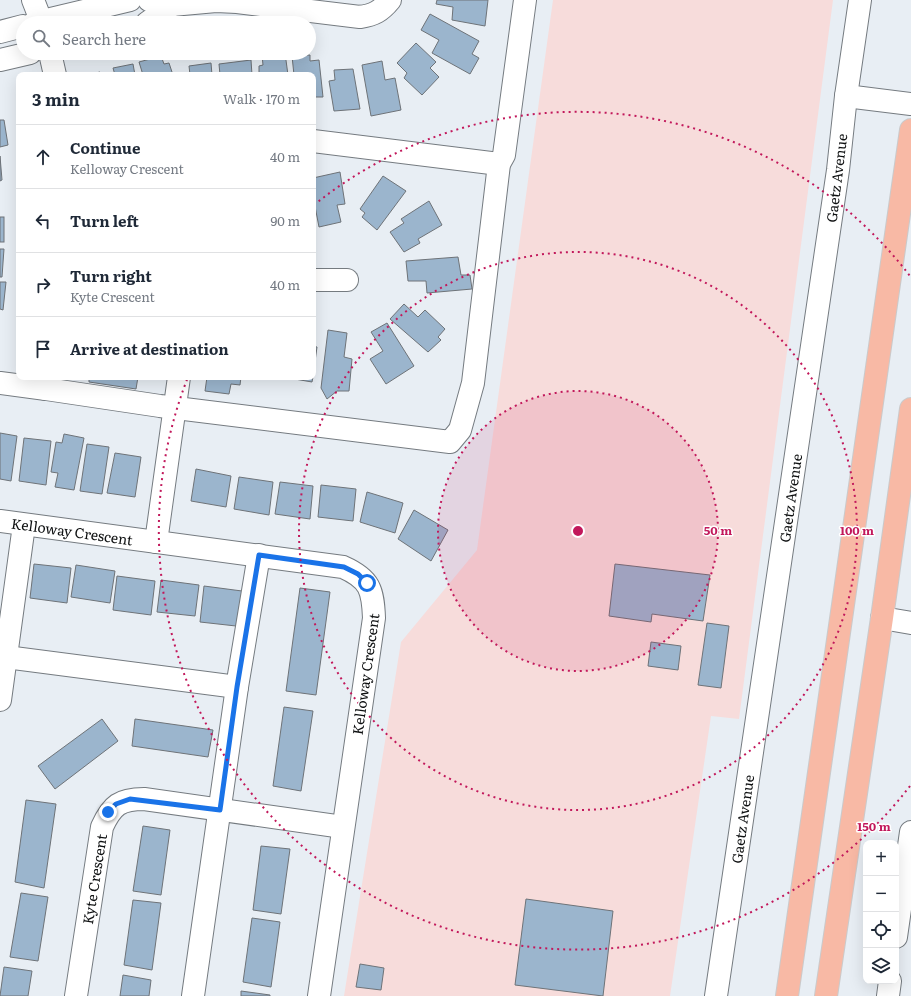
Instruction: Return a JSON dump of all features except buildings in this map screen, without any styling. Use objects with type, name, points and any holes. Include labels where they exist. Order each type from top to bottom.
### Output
[{"type":"main road","points":[[787,996],[911,130]]},
{"type":"main road","points":[[826,996],[882,618],[911,409]]},
{"type":"street","points":[[32,0],[34,16]]},
{"type":"street","points":[[64,16],[130,0]]},
{"type":"street","points":[[149,0],[184,3],[237,2],[360,17],[373,15],[382,9],[390,0]]},
{"type":"street","points":[[0,383],[47,383],[175,408],[450,442],[460,430],[473,383],[499,164],[504,155],[526,0]]},
{"type":"street","name":"Gaetz Avenue","points":[[716,996],[837,178],[846,96],[860,0]]},
{"type":"street","points":[[160,16],[184,3]]},
{"type":"street","points":[[0,32],[16,28]]},
{"type":"street","points":[[0,60],[16,56]]},
{"type":"street","points":[[52,60],[54,72]]},
{"type":"street","points":[[846,96],[911,104]]},
{"type":"street","points":[[316,141],[499,164]]},
{"type":"street","points":[[316,280],[347,280]]},
{"type":"street","points":[[156,542],[179,380]]},
{"type":"street","name":"Kelloway Crescent","points":[[0,521],[344,567],[358,574],[367,583],[374,600],[374,618],[319,996]]},
{"type":"street","points":[[0,700],[24,524]]},
{"type":"street","points":[[193,996],[237,687],[259,555]]},
{"type":"street","points":[[882,618],[911,622]]},
{"type":"street","points":[[6,657],[237,687]]},
{"type":"street","name":"Kyte Crescent","points":[[76,996],[102,827],[108,812],[116,804],[130,799],[343,827]]},
{"type":"street","points":[[899,916],[911,832]]},
{"type":"street","points":[[888,996],[890,984]]},
{"type":"shaded area","points":[[553,0],[833,0],[739,719],[711,716],[670,996],[344,996],[401,642],[477,550]]},
{"type":"route","points":[[108,812],[116,804],[130,799],[144,799],[220,810],[237,687],[259,555],[344,567],[358,574],[367,583]]}]
